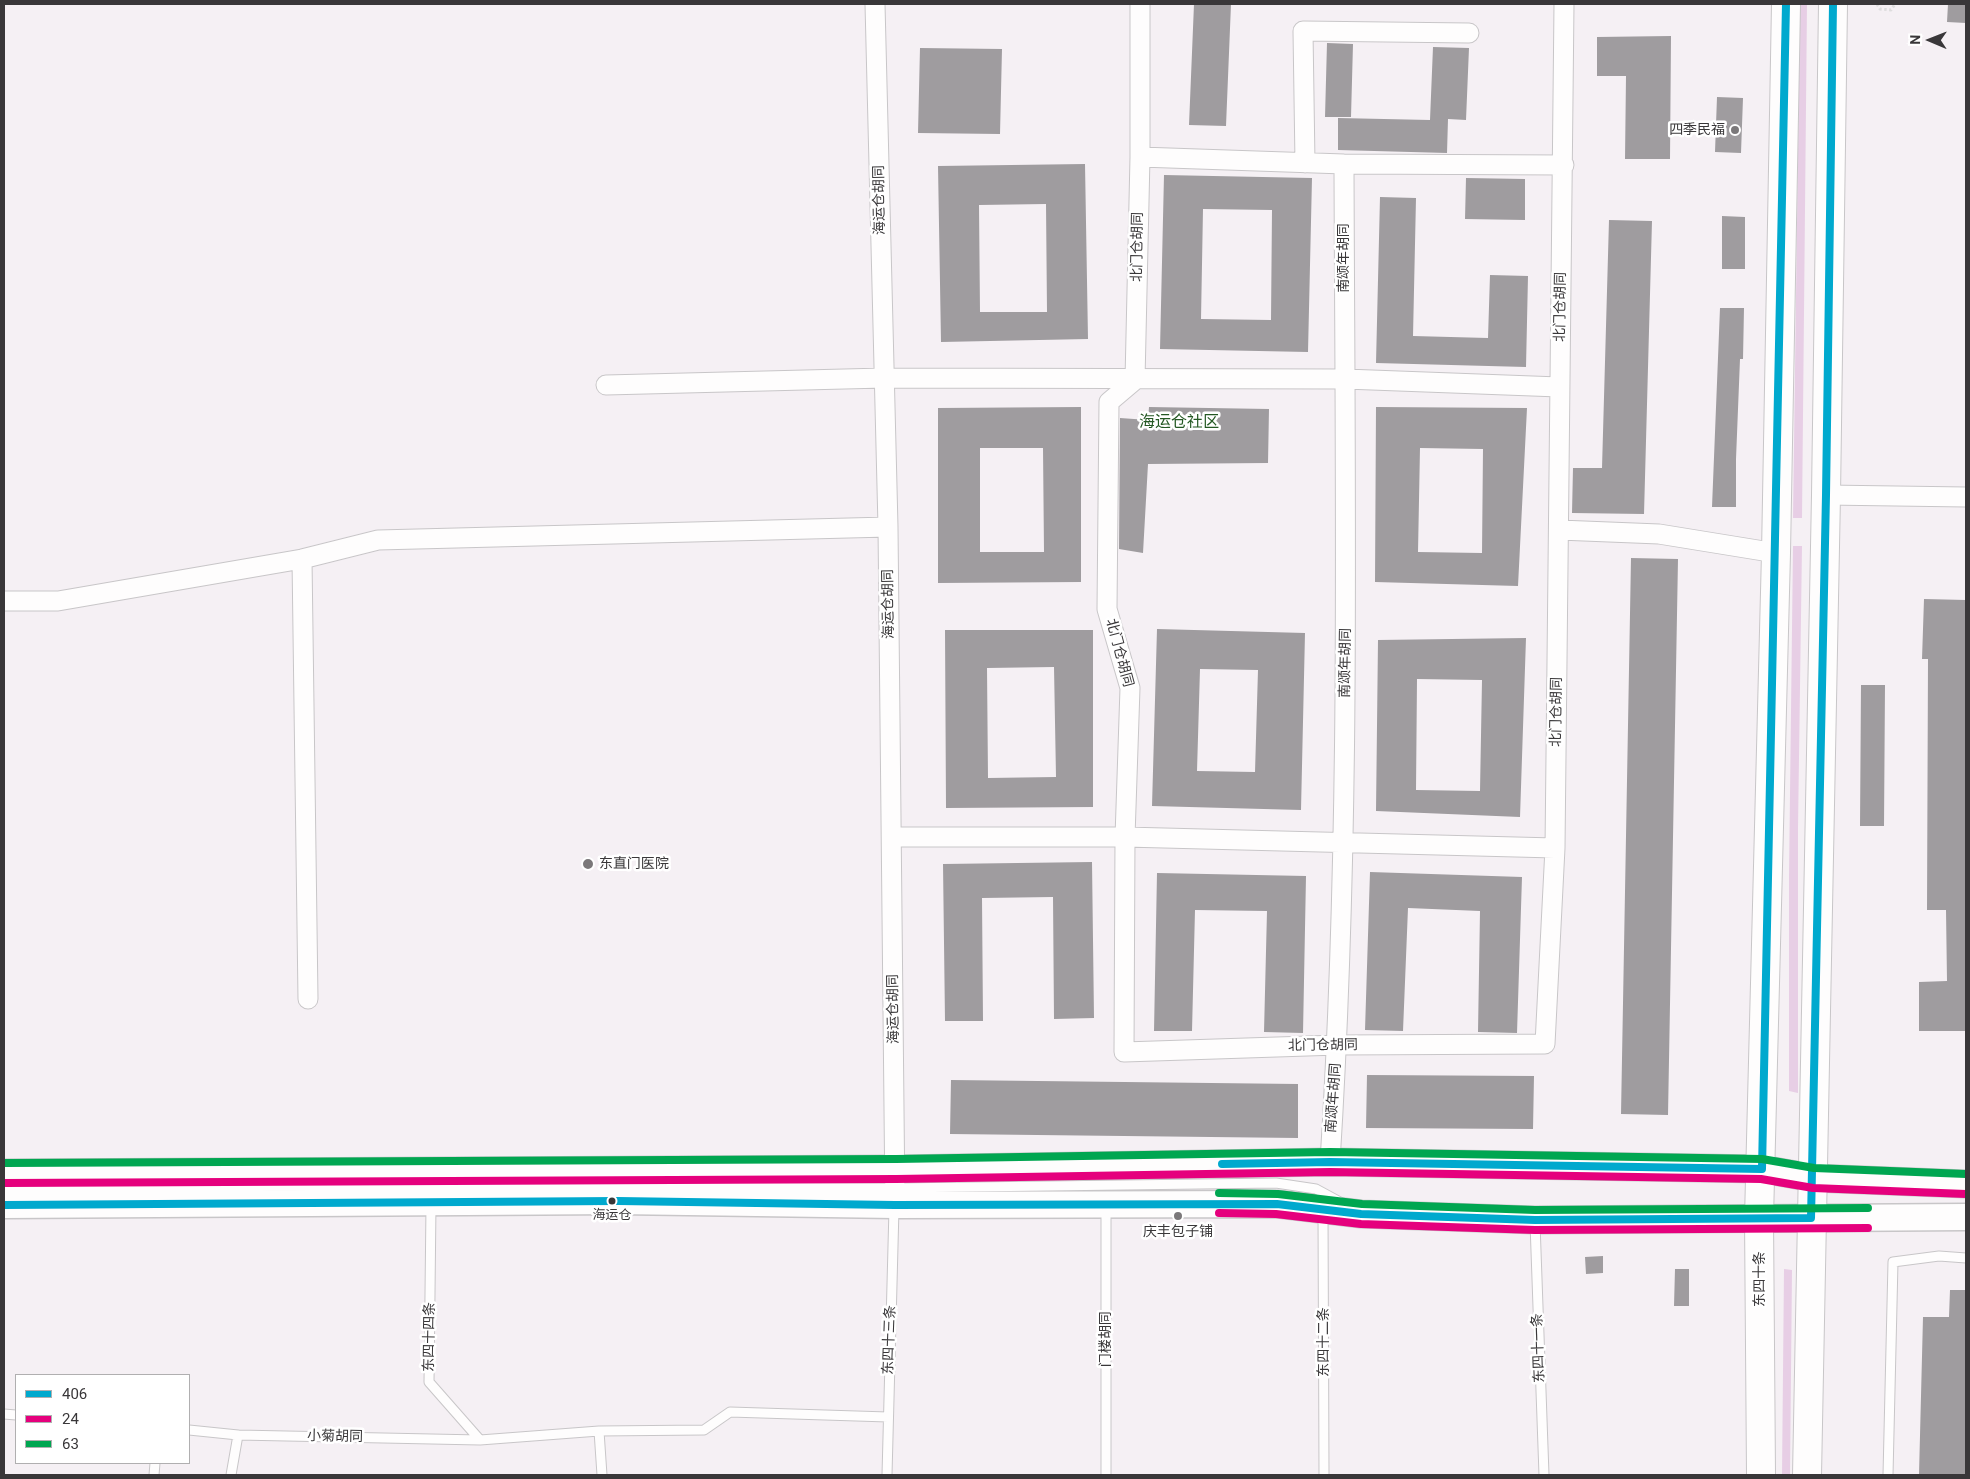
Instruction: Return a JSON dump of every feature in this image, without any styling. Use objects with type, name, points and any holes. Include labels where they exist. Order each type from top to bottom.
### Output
[{"type":"main road","name":"东四十条","points":[[1761,1475],[1759,1218],[1762,1169],[1776,553],[1786,4]]},
{"type":"main road","points":[[1807,1475],[1826,495],[1833,4]]},
{"type":"main road","points":[[4,1205],[618,1201],[1330,1162],[1762,1169],[1813,1178],[1966,1184]]},
{"type":"main road","points":[[4,1173],[895,1187],[1106,1203],[1277,1204],[1361,1214],[1535,1220],[1966,1218]]},
{"type":"street","name":"海运仓胡同","points":[[875,4],[888,527],[895,1187]]},
{"type":"street","name":"北门仓胡同","points":[[1140,4],[1140,157],[1135,380],[1109,402],[1107,610],[1130,688],[1126,837],[1124,1052],[1338,1045],[1545,1044],[1555,848],[1559,387],[1564,165],[1564,4]]},
{"type":"street","points":[[1305,163],[1303,31],[1470,33]]},
{"type":"street","points":[[1140,157],[1344,164],[1564,165]]},
{"type":"street","name":"南颂年胡同","points":[[1330,1162],[1338,1045],[1344,844],[1347,634],[1344,164]]},
{"type":"street","points":[[606,385],[884,378],[1345,379],[1559,387]]},
{"type":"street","points":[[1826,495],[1966,497]]},
{"type":"street","points":[[4,601],[58,602],[302,559],[378,540],[888,527]]},
{"type":"street","points":[[1559,530],[1659,534],[1776,553]]},
{"type":"street","points":[[302,559],[308,999]]},
{"type":"street","points":[[892,837],[1126,837],[1555,848]]},
{"type":"lane","points":[[4,1189],[300,1186],[895,1187],[1276,1183],[1316,1189],[1361,1214]]},
{"type":"lane","name":"东四十三条","points":[[887,1475],[895,1187]]},
{"type":"lane","name":"东四十四条","points":[[431,1202],[430,1382],[480,1440]]},
{"type":"lane","name":"门楼胡同","points":[[1106,1203],[1106,1475]]},
{"type":"lane","name":"东四十二条","points":[[1323,1209],[1324,1475]]},
{"type":"lane","name":"东四十一条","points":[[1535,1220],[1544,1475]]},
{"type":"lane","points":[[1888,1475],[1893,1262],[1939,1256],[1966,1258]]},
{"type":"lane","points":[[480,1440],[599,1431],[704,1430],[730,1412],[888,1417]]},
{"type":"lane","name":"小菊胡同","points":[[190,1430],[238,1435],[480,1440]]},
{"type":"lane","points":[[599,1431],[602,1475]]},
{"type":"lane","points":[[231,1475],[238,1435]]},
{"type":"path","points":[[1877,4],[1880,9],[1886,11],[1891,10],[1895,4]]},
{"type":"shaded area","points":[[1800,4],[1807,4],[1802,518],[1793,518]]},
{"type":"shaded area","points":[[1793,546],[1802,546],[1798,828],[1798,1093],[1789,1091],[1789,876]]},
{"type":"shaded area","points":[[1784,1269],[1792,1270],[1790,1475],[1782,1475]]},
{"type":"building","points":[[1194,4],[1231,4],[1226,126],[1189,125]]},
{"type":"building","points":[[1948,4],[1966,4],[1966,23],[1947,22]]},
{"type":"building","points":[[1671,36],[1670,159],[1625,159],[1626,76],[1597,76],[1597,37]]},
{"type":"building","points":[[1327,43],[1353,44],[1351,117],[1325,117]]},
{"type":"building","points":[[1433,47],[1469,48],[1466,120],[1448,119],[1447,153],[1338,150],[1338,118],[1430,120]]},
{"type":"building","points":[[920,48],[1002,49],[1000,134],[918,133]]},
{"type":"building","points":[[1717,97],[1743,98],[1741,153],[1715,152]]},
{"type":"building","points":[[1085,164],[1088,339],[941,342],[938,166]],"holes":[[[1046,204],[1047,312],[980,312],[979,205]]]},
{"type":"building","points":[[1164,175],[1312,178],[1308,352],[1160,349]],"holes":[[[1203,209],[1272,210],[1271,320],[1201,319]]]},
{"type":"building","points":[[1466,178],[1525,179],[1525,220],[1465,219]]},
{"type":"building","points":[[1380,197],[1416,198],[1413,336],[1488,338],[1490,275],[1528,276],[1526,367],[1376,363]]},
{"type":"building","points":[[1722,216],[1745,217],[1745,269],[1722,269]]},
{"type":"building","points":[[1609,220],[1652,221],[1644,514],[1572,513],[1573,468],[1602,468]]},
{"type":"building","points":[[1720,308],[1744,308],[1743,359],[1740,359],[1736,507],[1712,507]]},
{"type":"building","points":[[1081,407],[1081,582],[938,583],[938,408]],"holes":[[[980,448],[1043,448],[1044,552],[980,552]]]},
{"type":"building","points":[[1149,407],[1269,409],[1268,463],[1148,464],[1143,553],[1119,549],[1120,418],[1148,420]]},
{"type":"building","points":[[1376,407],[1527,408],[1518,586],[1375,582]],"holes":[[[1420,448],[1483,449],[1482,553],[1418,552]]]},
{"type":"building","points":[[1631,558],[1678,559],[1668,1115],[1621,1114]]},
{"type":"building","points":[[1924,599],[1966,600],[1966,1031],[1919,1031],[1919,982],[1947,981],[1946,910],[1927,910],[1928,659],[1922,659]]},
{"type":"building","points":[[1157,629],[1305,633],[1301,810],[1152,806]],"holes":[[[1200,669],[1258,670],[1255,772],[1197,771]]]},
{"type":"building","points":[[945,630],[1093,630],[1093,807],[946,808]],"holes":[[[1054,667],[1056,777],[988,778],[987,668]]]},
{"type":"building","points":[[1526,638],[1520,817],[1376,811],[1378,640]],"holes":[[[1417,679],[1482,680],[1480,791],[1416,790]]]},
{"type":"building","points":[[1861,685],[1885,685],[1884,826],[1860,826]]},
{"type":"building","points":[[1092,862],[1094,1018],[1054,1019],[1053,897],[982,898],[983,1021],[945,1021],[943,864]]},
{"type":"building","points":[[1370,872],[1522,877],[1517,1033],[1478,1032],[1480,911],[1408,908],[1403,1031],[1365,1030]]},
{"type":"building","points":[[1157,873],[1306,876],[1303,1033],[1264,1032],[1267,911],[1195,910],[1192,1031],[1154,1031]]},
{"type":"building","points":[[1367,1075],[1534,1076],[1533,1129],[1366,1128]]},
{"type":"building","points":[[951,1080],[1298,1084],[1298,1138],[950,1134]]},
{"type":"building","points":[[1603,1256],[1603,1273],[1586,1274],[1585,1257]]},
{"type":"building","points":[[1675,1269],[1689,1269],[1689,1306],[1674,1306]]},
{"type":"building","points":[[1950,1290],[1966,1290],[1966,1475],[1919,1475],[1923,1317],[1949,1317]]},
{"type":"transit line","name":"406","points":[[1222,1164],[1330,1162],[1762,1169],[1786,4]]},
{"type":"transit line","name":"406","points":[[4,1205],[618,1201],[895,1205],[1277,1204],[1361,1214],[1535,1220],[1811,1218],[1826,495],[1833,4]]},
{"type":"transit line","name":"63","points":[[4,1163],[896,1159],[1330,1152],[1762,1159],[1814,1168],[1966,1174]]},
{"type":"transit line","name":"24","points":[[4,1183],[896,1179],[1330,1172],[1761,1179],[1813,1188],[1966,1194]]},
{"type":"transit line","name":"63","points":[[1219,1193],[1278,1194],[1362,1204],[1535,1210],[1868,1208]]},
{"type":"transit line","name":"24","points":[[1219,1213],[1276,1214],[1361,1224],[1535,1230],[1868,1228]]},
{"type":"place","name":"四季民福","points":[[1735,130]]},
{"type":"place","name":"东直门医院","points":[[588,864]]},
{"type":"place","name":"海运仓","points":[[612,1201]]},
{"type":"place","name":"庆丰包子铺","points":[[1178,1216]]},
{"type":"district","name":"海运仓社区","points":[[1179,423]]}]
